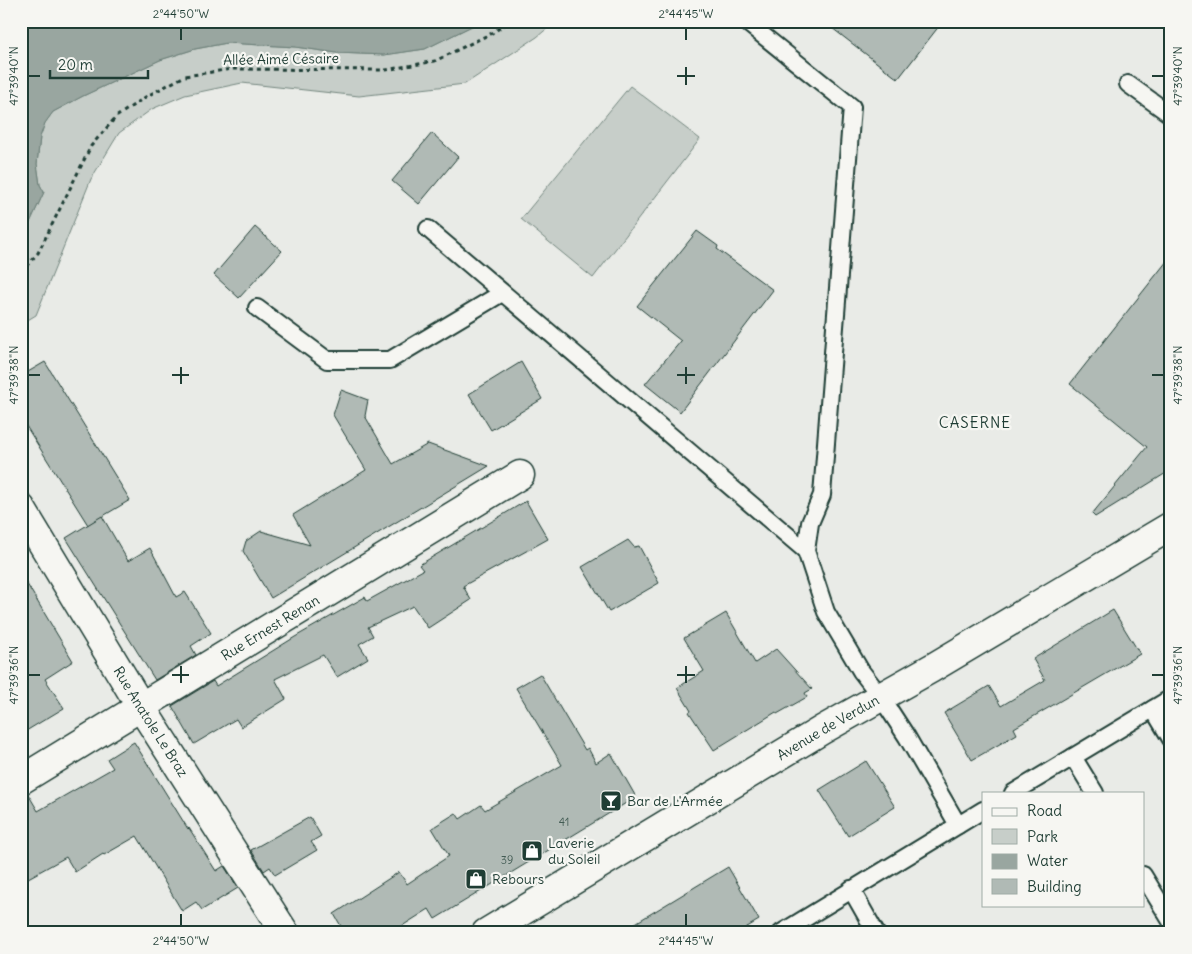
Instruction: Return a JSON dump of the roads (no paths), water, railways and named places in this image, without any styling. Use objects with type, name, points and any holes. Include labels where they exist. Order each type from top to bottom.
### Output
[{"type":"street","name":"Rue Ernest Renan","points":[[21,780],[520,475]]},
{"type":"street","name":"Rue Anatole Le Braz","points":[[21,508],[141,707],[285,933]]},
{"type":"street","name":"Avenue de Verdun","points":[[486,933],[822,730],[1171,526]]},
{"type":"lane","points":[[745,21],[852,107],[822,495],[810,523],[806,551],[826,612],[861,671],[881,697],[907,737],[958,825]]},
{"type":"lane","points":[[1128,84],[1171,115]]},
{"type":"lane","points":[[428,229],[806,551]]},
{"type":"lane","points":[[257,308],[328,360],[390,360],[502,293]]},
{"type":"lane","points":[[1015,792],[1171,698]]},
{"type":"lane","points":[[1153,708],[1171,739]]},
{"type":"lane","points":[[1073,757],[1094,792]]},
{"type":"lane","points":[[780,933],[982,811]]},
{"type":"lane","points":[[1144,877],[1171,921]]},
{"type":"lane","points":[[851,890],[876,933]]},
{"type":"water","points":[[21,21],[482,21],[425,49],[384,55],[337,53],[295,47],[227,43],[195,49],[160,60],[83,96],[53,112],[45,123],[40,137],[37,164],[40,185],[44,192],[21,242]]},
{"type":"place","name":"Bar de L'Armée","points":[[611,801]]},
{"type":"place","name":"Laverie du Soleil","points":[[532,851]]},
{"type":"place","name":"Rebours","points":[[476,879]]},
{"type":"district","name":"CASERNE","points":[[975,423]]}]
